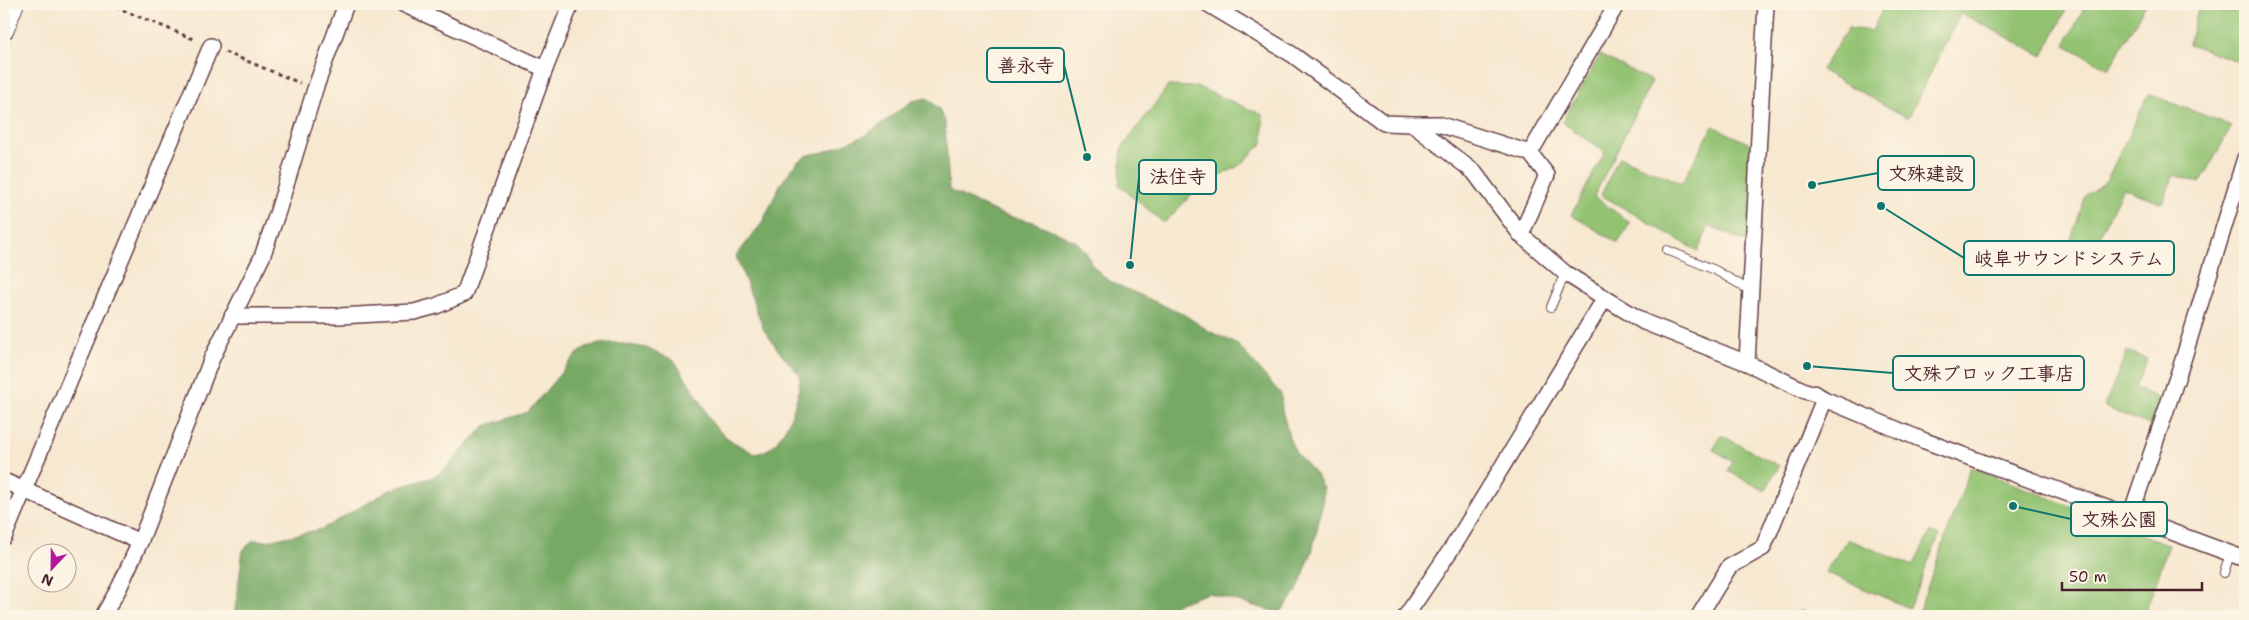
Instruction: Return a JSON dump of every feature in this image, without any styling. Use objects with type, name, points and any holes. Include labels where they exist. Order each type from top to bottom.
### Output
[{"type":"street","points":[[4,30],[14,4]]},
{"type":"street","points":[[103,616],[119,588],[140,542],[212,358],[262,257],[315,89],[346,4]]},
{"type":"street","points":[[403,4],[545,69]]},
{"type":"street","points":[[232,316],[339,316],[414,312],[436,306],[464,294],[545,69],[571,4]]},
{"type":"street","points":[[1208,4],[1293,55],[1384,123],[1438,124],[1530,153],[1548,175],[1521,235]]},
{"type":"street","points":[[1530,153],[1617,4]]},
{"type":"street","points":[[1747,363],[1766,4]]},
{"type":"street","points":[[4,537],[211,46]]},
{"type":"street","points":[[1412,124],[1474,172],[1521,235],[1566,273],[1644,322],[1747,363],[1805,391],[1925,440],[2245,559]]},
{"type":"street","points":[[2130,517],[2183,360],[2245,158]]},
{"type":"street","points":[[1406,616],[1458,539],[1605,298]]},
{"type":"street","points":[[1699,616],[1729,567],[1763,548],[1824,399]]},
{"type":"street","points":[[4,481],[140,542]]},
{"type":"lane","points":[[1667,250],[1715,270],[1751,290]]},
{"type":"lane","points":[[1551,307],[1566,273]]},
{"type":"lane","points":[[2224,572],[2230,554]]},
{"type":"green space","points":[[1885,4],[2069,4],[2043,56],[1961,13],[1908,118],[1821,70],[1848,28],[1872,31]]},
{"type":"green space","points":[[2086,4],[2146,4],[2109,69],[2065,45]]},
{"type":"green space","points":[[2199,5],[2245,14],[2245,64],[2189,44]]},
{"type":"green space","points":[[1600,55],[1652,81],[1594,196],[1630,223],[1618,243],[1571,215],[1605,152],[1562,122]]},
{"type":"green space","points":[[1168,86],[1198,87],[1263,115],[1263,143],[1240,165],[1198,188],[1164,223],[1119,185],[1122,148]]},
{"type":"green space","points":[[2149,94],[2232,126],[2200,183],[2174,175],[2162,203],[2123,188],[2093,250],[2070,242],[2086,195],[2106,181]]},
{"type":"green space","points":[[927,98],[939,109],[945,122],[949,190],[1003,215],[1034,222],[1077,242],[1086,252],[1092,265],[1113,283],[1183,314],[1209,331],[1237,344],[1281,394],[1282,410],[1290,440],[1296,453],[1316,475],[1323,488],[1323,502],[1312,552],[1297,591],[1280,613],[1208,593],[1174,605],[1166,616],[234,616],[243,550],[253,540],[267,541],[322,529],[390,490],[433,477],[445,469],[485,426],[528,412],[575,356],[586,347],[603,343],[618,343],[646,348],[674,360],[703,405],[709,419],[718,430],[730,440],[755,454],[770,448],[782,433],[792,414],[798,394],[800,375],[781,354],[764,330],[736,256],[762,223],[780,185],[796,163],[808,155],[824,152],[866,135],[912,101]]},
{"type":"green space","points":[[1713,126],[1754,146],[1748,243],[1709,226],[1698,251],[1601,195],[1619,157],[1682,183]]},
{"type":"green space","points":[[2127,351],[2147,359],[2135,388],[2163,400],[2152,426],[2104,407]]},
{"type":"green space","points":[[1721,435],[1779,466],[1765,491],[1728,471],[1733,461],[1713,450]]},
{"type":"green space","points":[[1971,467],[2169,545],[2144,616],[1917,616]]},
{"type":"green space","points":[[1931,531],[1939,536],[1909,608],[1825,572],[1848,539],[1913,566]]},
{"type":"green space","points":[[1802,610],[1816,616],[1783,616]]},
{"type":"place","name":"善永寺","points":[[1087,157]]},
{"type":"place","name":"文殊建設","points":[[1812,185]]},
{"type":"place","name":"岐阜サウンドシステム","points":[[1881,206]]},
{"type":"place","name":"法住寺","points":[[1130,265]]},
{"type":"place","name":"文殊ブロック工事店","points":[[1807,366]]},
{"type":"place","name":"文殊公園","points":[[2013,506]]}]
